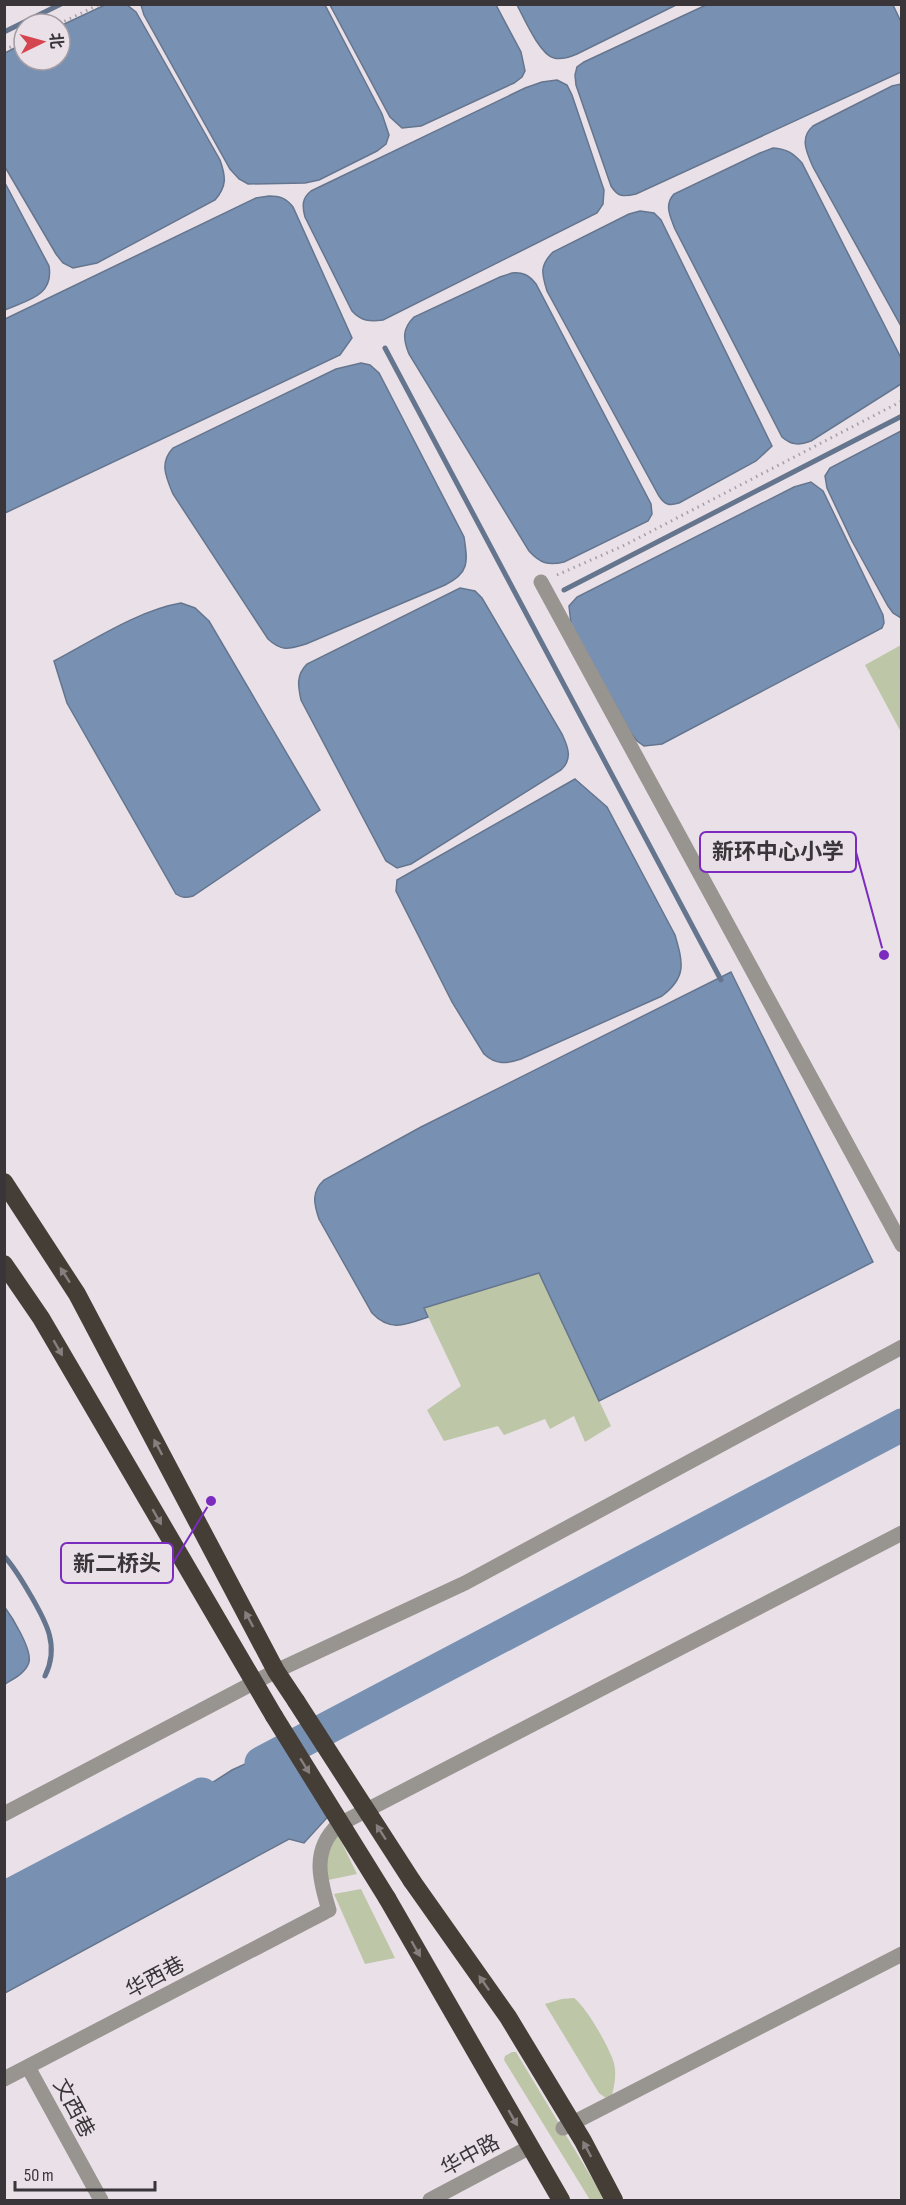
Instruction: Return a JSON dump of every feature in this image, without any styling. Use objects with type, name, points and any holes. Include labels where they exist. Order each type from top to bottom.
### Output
[{"type":"highway","points":[[4,1182],[77,1294],[276,1671],[412,1881],[508,2017],[583,2141],[614,2200]]},
{"type":"highway","points":[[4,1263],[40,1318],[254,1683],[387,1898],[561,2200]]},
{"type":"street","points":[[541,582],[902,1245]]},
{"type":"street","points":[[4,1814],[276,1671],[465,1583],[902,1347]]},
{"type":"street","name":"华西巷","points":[[4,2079],[327,1911],[320,1859],[322,1846],[328,1835],[338,1825],[902,1533]]},
{"type":"street","points":[[563,2128],[902,1954]]},
{"type":"street","name":"文西巷","points":[[28,2067],[101,2200]]},
{"type":"street","name":"华中路","points":[[430,2200],[530,2147]]},
{"type":"path","points":[[72,18],[100,4]]},
{"type":"path","points":[[541,582],[625,545],[902,401]]},
{"type":"green space","points":[[901,645],[901,732],[865,665]]},
{"type":"green space","points":[[539,1273],[611,1426],[585,1442],[574,1416],[550,1429],[545,1419],[504,1435],[498,1426],[444,1441],[427,1410],[461,1386],[424,1308]]},
{"type":"green space","points":[[338,1835],[357,1874],[328,1880],[326,1856]]},
{"type":"green space","points":[[361,1889],[395,1958],[365,1964],[334,1894]]},
{"type":"green space","points":[[574,1998],[597,2028],[614,2063],[615,2082],[610,2101],[599,2093],[545,2004]]},
{"type":"green space","points":[[516,2052],[605,2200],[590,2200],[504,2060],[505,2056]]},
{"type":"water","points":[[107,4],[127,5],[136,12],[220,160],[224,181],[222,190],[215,200],[97,263],[73,268],[63,263],[56,254],[5,167],[5,53],[12,49],[12,72],[72,72],[72,20]]},
{"type":"water","points":[[141,5],[325,5],[382,114],[389,135],[386,144],[377,151],[319,180],[305,183],[248,184],[239,179],[230,169],[144,15]]},
{"type":"water","points":[[330,5],[496,5],[521,52],[525,71],[522,77],[514,83],[421,126],[402,128],[390,117]]},
{"type":"water","points":[[517,5],[676,5],[577,54],[560,59],[554,58],[543,50]]},
{"type":"water","points":[[706,5],[893,5],[901,22],[901,72],[636,194],[624,196],[619,194],[611,186],[576,85],[577,67]]},
{"type":"water","points":[[557,80],[567,85],[572,95],[604,190],[603,204],[597,213],[383,320],[366,320],[355,314],[305,217],[303,209],[306,196],[311,191],[525,88]]},
{"type":"water","points":[[902,84],[901,326],[813,167],[805,141],[813,126],[892,86]]},
{"type":"water","points":[[773,148],[789,152],[802,163],[901,358],[901,384],[811,441],[800,444],[789,442],[782,437],[675,229],[669,211],[669,202],[674,194]]},
{"type":"water","points":[[5,183],[49,266],[49,276],[47,284],[37,296],[5,310]]},
{"type":"water","points":[[269,196],[282,198],[293,207],[352,338],[340,355],[5,513],[5,319],[256,198]]},
{"type":"water","points":[[640,211],[654,213],[661,220],[772,446],[756,461],[679,503],[672,504],[665,503],[659,496],[547,291],[543,275],[545,262],[553,252],[629,214]]},
{"type":"water","points":[[512,273],[526,275],[536,284],[651,504],[652,514],[648,521],[564,562],[545,563],[529,551],[409,354],[405,339],[407,326],[414,317]]},
{"type":"water","points":[[361,363],[370,365],[379,373],[464,537],[465,566],[459,576],[445,585],[306,644],[282,648],[268,639],[173,494],[166,476],[166,459],[173,448],[336,369]]},
{"type":"water","points":[[901,431],[902,618],[893,613],[888,606],[852,541],[827,488],[825,476],[830,468]]},
{"type":"water","points":[[811,482],[823,491],[883,615],[882,628],[662,744],[644,746],[631,733],[571,624],[569,606],[577,597],[794,487]]},
{"type":"water","points":[[460,588],[475,591],[482,598],[562,734],[567,748],[567,762],[561,770],[411,864],[397,868],[386,861],[301,700],[299,677],[307,664]]},
{"type":"water","points":[[181,603],[195,608],[209,621],[320,810],[193,896],[186,897],[176,894],[67,703],[54,661],[132,619]]},
{"type":"water","points":[[575,779],[607,807],[675,935],[681,969],[676,982],[662,996],[521,1059],[506,1063],[497,1062],[484,1054],[452,1002],[396,891],[397,880]]},
{"type":"water","points":[[731,972],[873,1262],[599,1401],[539,1273],[424,1308],[428,1317],[405,1324],[385,1323],[372,1313],[319,1219],[315,1194],[324,1180],[421,1127]]},
{"type":"water","points":[[4,1606],[21,1633],[29,1656],[25,1669],[5,1684]]},
{"type":"water","points":[[293,1742],[335,1809],[304,1843],[289,1839],[5,1993],[5,1896],[104,1844],[116,1844],[232,1770]]},
{"type":"waterway","points":[[4,32],[61,4]]},
{"type":"waterway","points":[[385,348],[721,980]]},
{"type":"waterway","points":[[564,590],[902,416]]},
{"type":"waterway","points":[[261,1763],[902,1425]]},
{"type":"waterway","points":[[4,1556],[22,1580],[46,1625],[51,1654],[45,1676]]},
{"type":"waterway","points":[[4,1898],[202,1794]]},
{"type":"place","name":"新环中心小学","points":[[884,955]]},
{"type":"place","name":"新二桥头","points":[[211,1501]]}]
